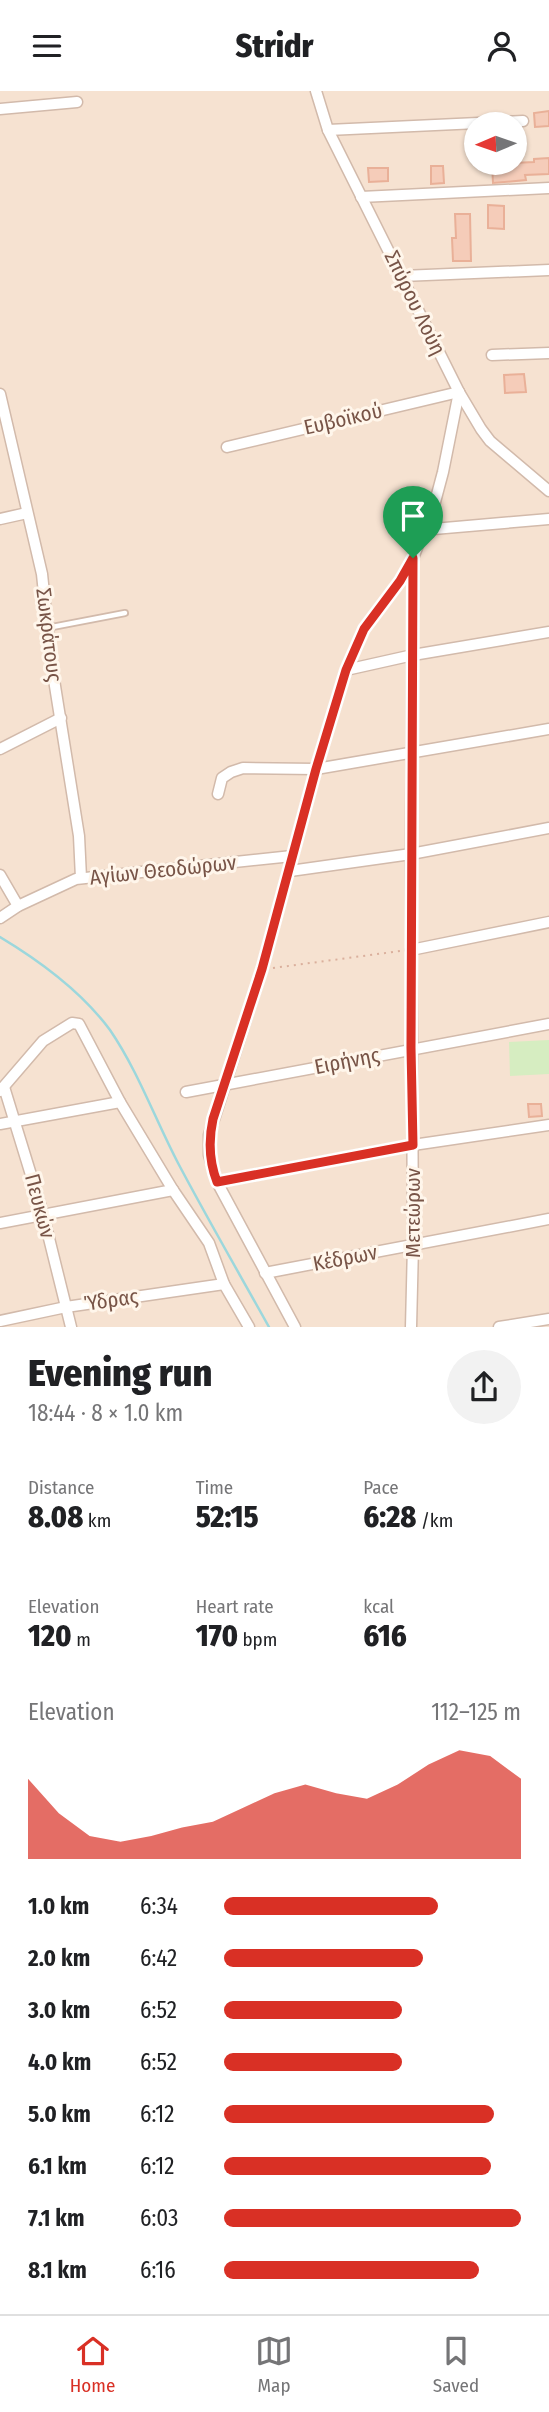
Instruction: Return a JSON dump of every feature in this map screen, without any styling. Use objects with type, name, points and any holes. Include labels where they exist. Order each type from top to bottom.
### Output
[{"type":"street","name":"Σπύρου Λούη","points":[[316,91],[328,130],[459,392],[490,441],[549,491]]},
{"type":"street","points":[[0,109],[77,102]]},
{"type":"street","points":[[328,130],[464,124]]},
{"type":"street","points":[[361,197],[549,188]]},
{"type":"street","points":[[402,275],[549,270]]},
{"type":"street","points":[[492,355],[549,353]]},
{"type":"street","name":"Ευβοϊκού","points":[[227,447],[459,392]]},
{"type":"street","name":"Μετεώρων","points":[[411,1327],[413,558],[435,502],[459,392]]},
{"type":"street","name":"Σωκράτους","points":[[0,394],[42,574],[46,628],[79,836],[81,878]]},
{"type":"street","points":[[0,519],[27,513]]},
{"type":"street","points":[[422,530],[549,519]]},
{"type":"street","points":[[295,1327],[217,1182],[209,1154],[209,1135],[262,969],[316,769],[346,670],[364,629],[400,581],[413,558]]},
{"type":"street","points":[[346,670],[413,655],[549,632]]},
{"type":"street","points":[[0,749],[61,718]]},
{"type":"street","points":[[218,794],[222,778],[243,768],[316,769],[549,729]]},
{"type":"street","points":[[290,871],[411,854],[549,828]]},
{"type":"street","name":"Αγίων Θεοδώρων","points":[[0,918],[18,906],[81,878],[292,856]]},
{"type":"street","points":[[0,875],[18,906]]},
{"type":"street","points":[[411,950],[549,922]]},
{"type":"street","points":[[2,1089],[43,1041],[72,1023],[79,1024],[120,1102],[173,1190],[209,1243],[223,1284],[249,1327]]},
{"type":"street","name":"Ειρήνης","points":[[186,1092],[549,1024]]},
{"type":"street","name":"Πευκών","points":[[2,1089],[17,1122],[71,1327]]},
{"type":"street","points":[[0,1124],[120,1102]]},
{"type":"street","points":[[217,1182],[413,1145],[549,1125]]},
{"type":"street","points":[[0,1223],[173,1190]]},
{"type":"street","name":"Κέδρων","points":[[265,1273],[549,1219]]},
{"type":"street","name":"Ύδρας","points":[[0,1321],[66,1307],[223,1284]]},
{"type":"street","points":[[499,1327],[549,1319]]},
{"type":"lane","points":[[46,628],[125,613]]},
{"type":"path","points":[[262,969],[411,950]]},
{"type":"shaded area","points":[[0,91],[549,91],[549,1327],[0,1327]]},
{"type":"green space","points":[[549,1040],[549,1074],[510,1076],[509,1042]]},
{"type":"building","points":[[549,111],[549,126],[535,127],[534,113]]},
{"type":"building","points":[[549,158],[549,174],[527,175],[527,162],[534,162],[534,159]]},
{"type":"building","points":[[431,166],[443,166],[444,183],[431,184]]},
{"type":"building","points":[[368,168],[388,168],[388,181],[369,182]]},
{"type":"building","points":[[493,175],[525,175],[526,180],[493,183]]},
{"type":"building","points":[[488,205],[504,206],[504,229],[488,228]]},
{"type":"building","points":[[455,214],[470,214],[471,261],[453,261]]},
{"type":"building","points":[[524,374],[526,392],[505,393],[504,375]]},
{"type":"building","points":[[528,1104],[541,1104],[542,1116],[529,1117]]},
{"type":"waterway","points":[[0,937],[59,978],[87,1003],[110,1030],[138,1078],[189,1184],[269,1327]]},
{"type":"route","points":[[413,558],[413,1145],[217,1182],[209,1154],[209,1135],[213,1119],[262,969],[316,769],[346,670],[364,629],[400,581],[413,558]]}]
